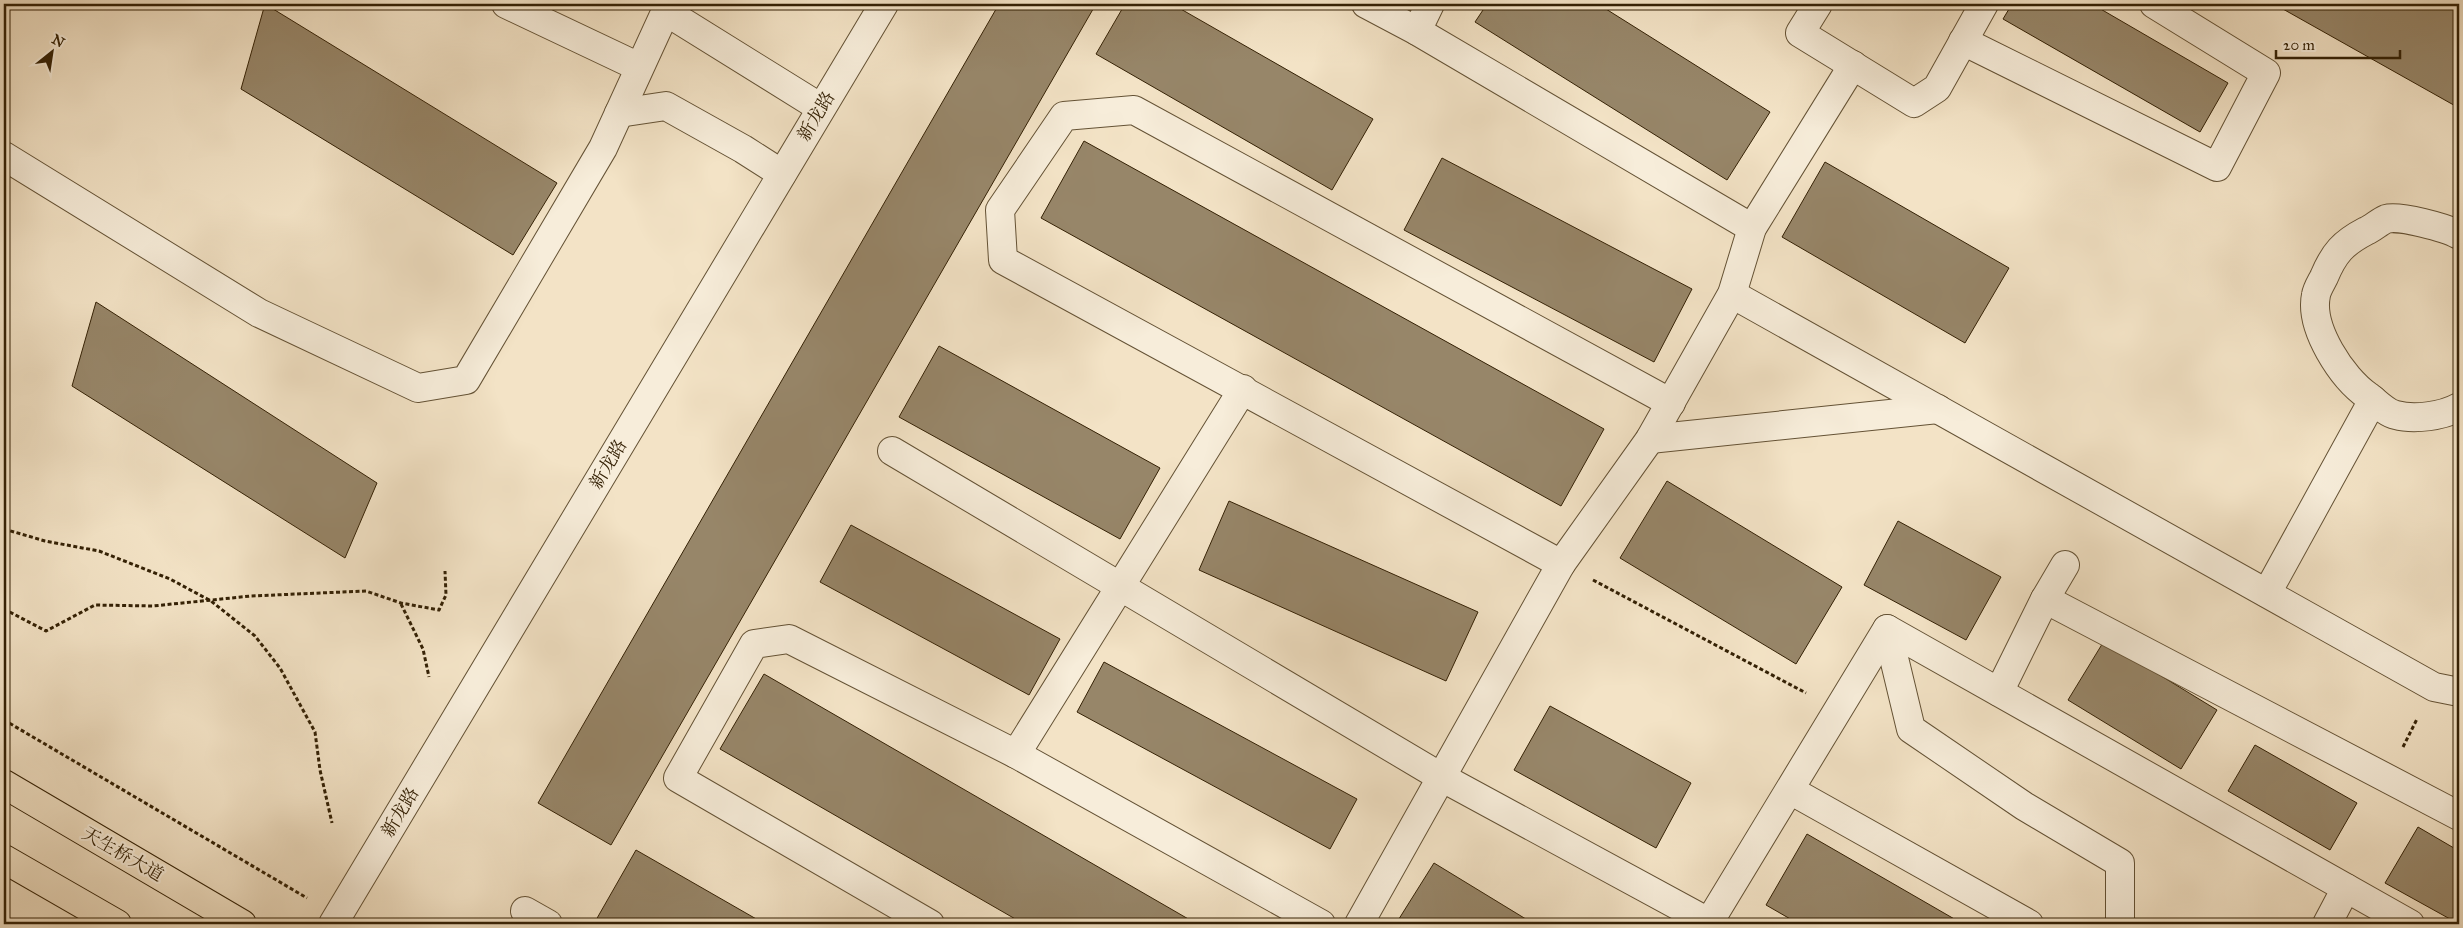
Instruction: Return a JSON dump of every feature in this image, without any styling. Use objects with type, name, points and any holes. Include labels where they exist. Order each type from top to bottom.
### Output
[{"type":"main road","name":"天生桥大道","points":[[4,784],[242,924]]},
{"type":"main road","points":[[4,859],[117,924]]},
{"type":"street","points":[[506,4],[639,67]]},
{"type":"street","name":"新龙路","points":[[333,924],[884,4]]},
{"type":"street","points":[[1366,4],[1417,31],[1752,228]]},
{"type":"street","points":[[1417,31],[1430,4]]},
{"type":"street","points":[[1818,4],[1800,33],[1914,103],[1937,88],[1984,4]]},
{"type":"street","points":[[1963,41],[2217,168],[2266,74],[2154,4]]},
{"type":"street","points":[[4,156],[259,313],[418,388],[466,380],[603,148],[667,8],[821,108]]},
{"type":"street","points":[[1358,924],[1561,564],[1650,439],[1671,403],[1732,294],[1752,228],[1853,65]]},
{"type":"street","points":[[619,113],[666,106],[743,149],[782,174]]},
{"type":"street","points":[[1561,564],[1243,389],[1003,260],[1000,210],[1064,116],[1134,110],[1671,403]]},
{"type":"street","points":[[2459,235],[2448,228],[2431,226],[2416,220],[2387,219],[2351,239],[2338,250],[2328,267],[2316,295],[2318,323],[2336,361],[2347,378],[2373,400],[2395,415],[2416,417],[2459,407]]},
{"type":"street","points":[[1732,294],[2267,594],[2446,690]]},
{"type":"street","points":[[1016,754],[1243,389]]},
{"type":"street","points":[[2267,594],[2373,400]]},
{"type":"street","points":[[1650,439],[1938,409]]},
{"type":"street","points":[[892,451],[1441,777],[1709,924],[1887,629]]},
{"type":"street","points":[[1999,692],[2064,565]]},
{"type":"street","points":[[2045,599],[2459,816]]},
{"type":"street","points":[[1887,629],[2410,924]]},
{"type":"street","points":[[1887,629],[1911,729],[2024,806],[2120,863],[2120,924]]},
{"type":"street","points":[[930,924],[678,778],[754,644],[789,639],[1016,754],[1321,924]]},
{"type":"street","points":[[1790,790],[2029,924]]},
{"type":"street","points":[[2328,924],[2346,888]]},
{"type":"path","points":[[4,528],[45,541],[99,551],[170,579],[211,601],[255,636],[280,668],[316,732],[320,770],[332,824]]},
{"type":"path","points":[[1561,564],[1838,711]]},
{"type":"path","points":[[4,609],[46,631],[95,605],[153,606],[251,596],[366,591],[400,603],[440,610],[446,595],[445,571]]},
{"type":"path","points":[[400,603],[423,650],[429,677]]},
{"type":"path","points":[[2387,778],[2446,690]]},
{"type":"path","points":[[4,720],[274,879]]},
{"type":"building","points":[[265,4],[557,183],[513,255],[241,89]]},
{"type":"building","points":[[999,4],[1096,4],[611,845],[538,803]]},
{"type":"building","points":[[1125,4],[1172,4],[1373,119],[1332,190],[1096,54]]},
{"type":"building","points":[[1487,4],[1598,4],[1770,112],[1727,180],[1475,22]]},
{"type":"building","points":[[2012,4],[2092,4],[2228,83],[2200,132],[2003,19]]},
{"type":"building","points":[[2274,4],[2459,4],[2459,108]]},
{"type":"building","points":[[1084,141],[1604,429],[1561,506],[1041,218]]},
{"type":"building","points":[[1442,158],[1692,289],[1654,362],[1404,230]]},
{"type":"building","points":[[1825,162],[2009,268],[1965,343],[1782,237]]},
{"type":"building","points":[[96,302],[377,483],[345,558],[72,386]]},
{"type":"building","points":[[939,346],[1160,468],[1120,539],[899,417]]},
{"type":"building","points":[[1667,481],[1842,587],[1796,664],[1620,558]]},
{"type":"building","points":[[1229,501],[1478,612],[1446,681],[1199,570]]},
{"type":"building","points":[[1898,521],[2001,577],[1966,640],[1864,585]]},
{"type":"building","points":[[851,525],[1060,639],[1029,695],[820,582]]},
{"type":"building","points":[[2104,641],[2217,710],[2181,769],[2068,700]]},
{"type":"building","points":[[1104,662],[1357,799],[1330,849],[1077,712]]},
{"type":"building","points":[[764,674],[1197,924],[1024,924],[720,749]]},
{"type":"building","points":[[1550,706],[1691,783],[1656,848],[1514,770]]},
{"type":"building","points":[[2255,745],[2357,803],[2330,850],[2228,791]]},
{"type":"building","points":[[2418,827],[2459,851],[2459,924],[2385,883]]},
{"type":"building","points":[[1807,834],[1963,924],[1799,924],[1766,905]]},
{"type":"building","points":[[636,850],[765,924],[604,924],[596,920]]},
{"type":"building","points":[[1434,863],[1534,924],[1401,924],[1397,922]]}]
